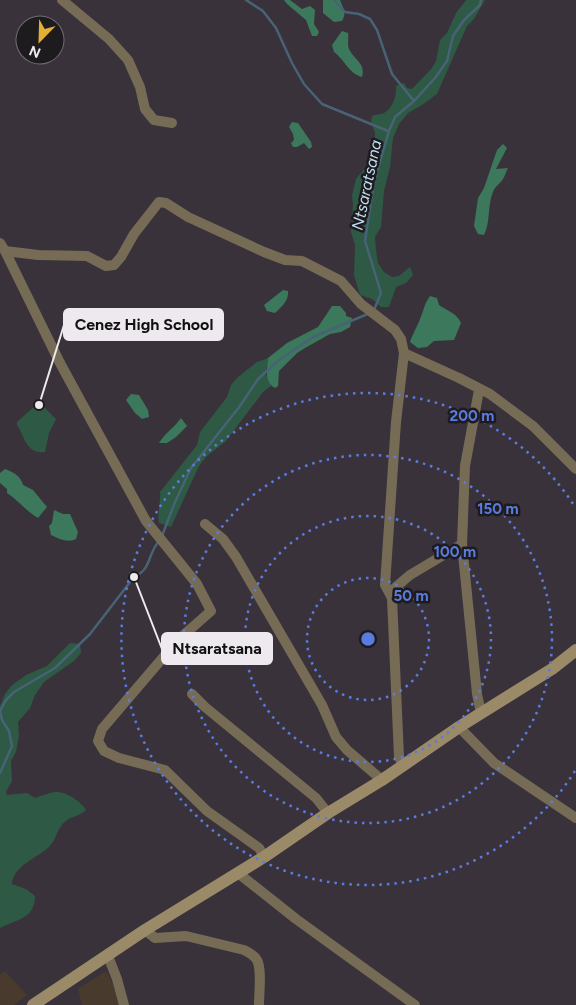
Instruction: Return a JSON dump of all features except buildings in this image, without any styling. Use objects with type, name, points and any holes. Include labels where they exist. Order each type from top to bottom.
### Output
[{"type":"main road","points":[[33,1005],[145,930],[264,857],[328,813],[404,766],[481,713],[552,669],[576,650]]},
{"type":"street","points":[[62,0],[109,38],[128,60],[140,87],[145,109],[154,120],[172,123]]},
{"type":"street","points":[[2,247],[38,256],[87,256],[106,266],[114,265],[134,234],[159,202],[166,203],[188,217],[264,252],[285,260],[302,261],[341,281],[361,304],[394,330],[400,340],[404,353],[396,422],[386,585],[390,592],[399,757],[404,766]]},
{"type":"street","points":[[2,247],[60,363],[146,521],[197,584],[211,611],[178,640],[102,729],[98,741],[104,751],[120,758],[165,770],[207,811],[258,848],[264,857]]},
{"type":"street","points":[[404,353],[490,394],[528,422],[576,469]]},
{"type":"street","points":[[479,390],[465,466],[462,544],[477,694],[481,713]]},
{"type":"street","points":[[205,524],[223,539],[236,557],[322,705],[336,737],[347,750],[382,780]]},
{"type":"street","points":[[390,592],[410,575],[462,544]]},
{"type":"street","points":[[192,694],[205,707],[316,798],[328,813]]},
{"type":"street","points":[[459,728],[494,763],[576,818]]},
{"type":"street","points":[[238,873],[296,919],[415,1005]]},
{"type":"street","points":[[145,930],[155,938],[186,936],[226,945],[251,954],[257,960],[258,966],[259,1005]]},
{"type":"street","points":[[108,956],[124,1005]]},
{"type":"shaded area","points":[[5,971],[27,995],[14,1005],[0,1005],[0,975]]},
{"type":"shaded area","points":[[106,971],[113,984],[119,1005],[82,1005],[78,989]]},
{"type":"green space","points":[[284,0],[290,0],[302,9],[310,6],[315,10],[314,24],[319,32],[317,36],[312,36],[306,20]]},
{"type":"green space","points":[[323,0],[340,0],[344,13],[342,21],[334,22],[323,13]]},
{"type":"green space","points":[[466,0],[485,0],[474,19],[467,26],[437,94],[408,113],[399,124],[393,138],[390,167],[384,191],[381,227],[375,237],[376,250],[378,263],[384,272],[392,277],[399,276],[410,267],[413,275],[406,283],[396,287],[389,307],[381,307],[372,299],[360,295],[354,275],[355,245],[351,232],[352,195],[356,179],[374,157],[375,133],[371,122],[372,116],[384,113],[390,108],[395,97],[396,86],[404,83],[407,88],[412,89],[432,68],[436,61],[440,40],[447,33],[456,13]]},
{"type":"green space","points":[[342,31],[348,33],[349,49],[361,65],[362,77],[353,73],[334,52],[332,45]]},
{"type":"green space","points":[[292,122],[298,123],[311,142],[312,147],[309,149],[304,143],[293,147],[291,143],[294,140],[293,134],[289,127]]},
{"type":"green space","points":[[503,144],[507,148],[496,169],[508,168],[503,179],[493,192],[488,224],[484,235],[478,234],[474,226],[478,198],[484,188],[497,150]]},
{"type":"green space","points":[[283,290],[288,291],[284,304],[275,313],[267,311],[264,305]]},
{"type":"green space","points":[[430,296],[437,298],[439,305],[454,314],[461,323],[454,340],[434,341],[427,347],[418,348],[410,342]]},
{"type":"green space","points":[[332,306],[340,306],[346,313],[346,316],[352,318],[350,327],[341,332],[330,334],[297,353],[279,371],[278,386],[275,388],[268,379],[268,358],[287,343],[318,327]]},
{"type":"green space","points":[[268,358],[266,374],[271,386],[263,392],[226,441],[206,457],[199,466],[171,527],[159,523],[160,492],[197,445],[200,432],[227,397],[231,385],[257,362]]},
{"type":"green space","points":[[131,394],[139,395],[148,410],[149,417],[142,419],[135,413],[126,400]]},
{"type":"green space","points":[[36,405],[43,406],[56,419],[49,433],[45,452],[38,452],[29,447],[17,425],[17,422]]},
{"type":"green space","points":[[181,418],[187,426],[167,443],[159,443],[164,436]]},
{"type":"green space","points":[[5,469],[19,477],[23,485],[33,490],[47,507],[38,518],[7,493],[7,489],[0,483],[0,473]]},
{"type":"green space","points":[[54,510],[63,514],[70,514],[78,532],[76,539],[67,541],[51,535],[49,526],[52,523]]},
{"type":"green space","points":[[70,643],[80,644],[81,653],[74,661],[44,682],[35,695],[30,708],[18,722],[19,736],[16,752],[11,761],[12,781],[6,792],[7,795],[27,793],[35,798],[59,792],[72,797],[86,810],[68,819],[49,847],[26,863],[17,872],[12,884],[26,889],[35,896],[34,904],[24,917],[0,928],[0,706],[11,686],[26,675],[47,666]]},
{"type":"waterway","points":[[246,0],[263,11],[276,28],[304,84],[322,104],[388,131]]},
{"type":"waterway","points":[[334,0],[345,12],[359,14],[370,19],[377,30],[392,74],[414,101]]},
{"type":"waterway","name":"Ntsaratsana","points":[[374,310],[381,293],[365,241],[374,182],[389,131],[395,117],[414,101],[435,78],[447,61],[453,36],[464,20],[480,5],[481,0]]},
{"type":"waterway","name":"Ntsaratsana","points":[[162,536],[191,468],[240,406],[258,379],[279,360],[313,337],[370,313]]},
{"type":"waterway","name":"Ntsaratsana","points":[[0,773],[12,746],[9,731],[2,720],[0,711],[6,700],[14,692],[55,668],[90,634],[134,577],[140,574],[147,566],[159,541]]},
{"type":"place","name":"Cenez High School","points":[[39,405]]},
{"type":"place","name":"Ntsaratsana","points":[[134,577]]}]
